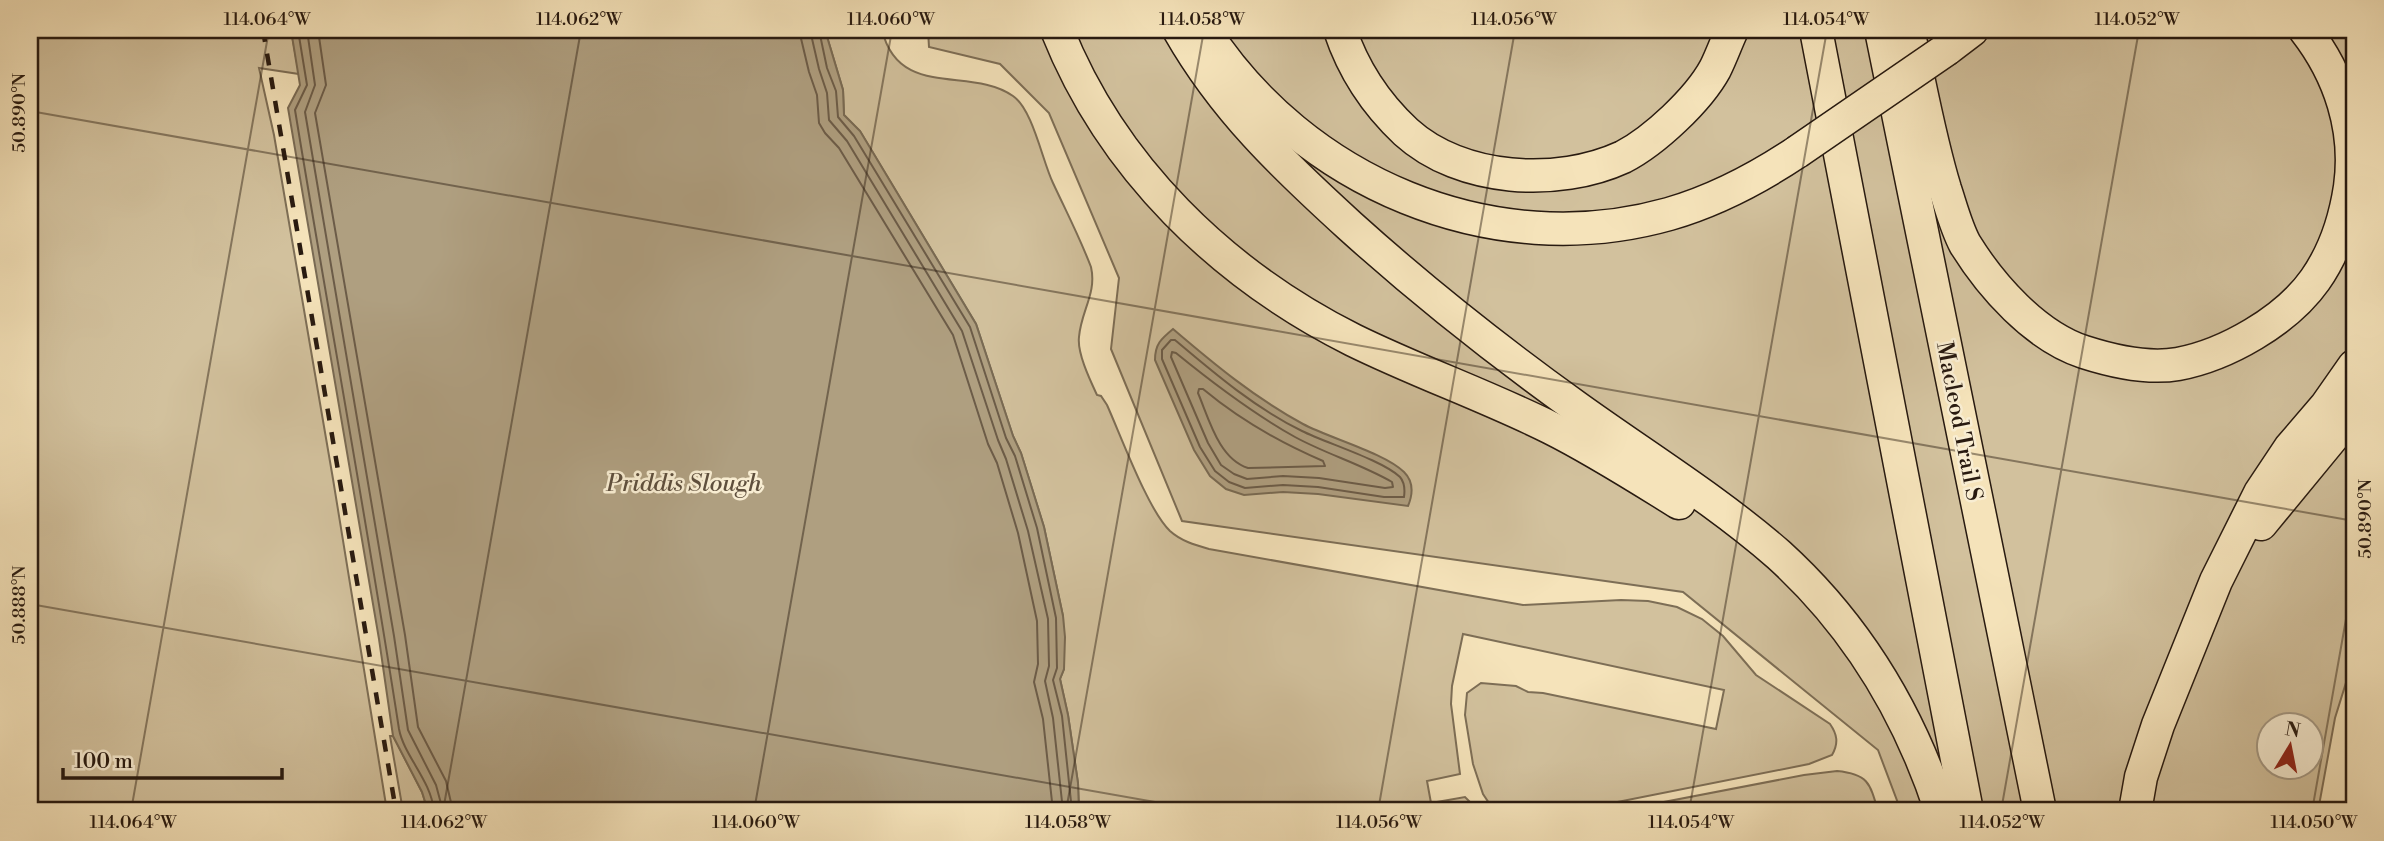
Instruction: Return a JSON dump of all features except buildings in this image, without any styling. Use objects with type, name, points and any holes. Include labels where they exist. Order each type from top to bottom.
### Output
[{"type":"highway","points":[[1057,30],[1091,99],[1136,167],[1186,222],[1242,271],[1284,301],[1337,331],[1553,429],[1642,480],[1759,558],[1799,591],[1869,659]]},
{"type":"highway","points":[[1179,30],[1214,87],[1235,113],[1259,140],[1334,212],[1478,334],[1756,537],[1817,593],[1869,659],[1908,728],[1941,811]]},
{"type":"highway","points":[[1204,30],[1216,49],[1251,90],[1292,131],[1329,157],[1393,194],[1457,216],[1512,227],[1535,227],[1588,226],[1642,220],[1704,203],[1797,152],[1972,30]]},
{"type":"highway","points":[[1340,30],[1348,55],[1367,88],[1407,132],[1439,153],[1472,166],[1509,175],[1544,177],[1584,171],[1624,156],[1655,136],[1683,111],[1714,71],[1732,30]]},
{"type":"highway","points":[[1816,30],[1968,811]]},
{"type":"highway","name":"Macleod Trail S","points":[[1881,30],[2040,811]]},
{"type":"highway","points":[[1908,30],[1940,172],[1954,218],[1964,242],[2002,295],[2042,330],[2082,352],[2141,364],[2175,364],[2233,346],[2267,326],[2314,281],[2339,233],[2351,182],[2351,128],[2333,74],[2305,30]]},
{"type":"highway","points":[[2135,811],[2141,777],[2154,738],[2216,581],[2260,494],[2290,448],[2326,406],[2354,366]]},
{"type":"highway","points":[[2197,625],[2264,520],[2354,411]]},
{"type":"shaded area","points":[[30,30],[291,30],[299,74],[259,68],[274,135],[387,811],[30,811]]},
{"type":"shaded area","points":[[825,30],[882,30],[891,52],[904,66],[920,74],[996,87],[1020,103],[1032,124],[1049,173],[1091,267],[1092,285],[1079,337],[1085,366],[1097,395],[1101,396],[1107,405],[1153,507],[1174,534],[1209,549],[1523,605],[1621,600],[1648,601],[1677,607],[1702,619],[1723,636],[1756,675],[1830,724],[1836,739],[1832,755],[1809,764],[1572,811],[1500,811],[1489,803],[1483,794],[1473,764],[1465,715],[1467,693],[1481,683],[1516,686],[1528,692],[1716,729],[1724,690],[1463,634],[1451,704],[1460,774],[1427,781],[1431,803],[1465,797],[1479,811],[1079,811],[1078,783],[1060,679],[1064,669],[1063,616],[1044,527],[1021,453],[976,324],[860,131],[844,115],[843,90]]},
{"type":"shaded area","points":[[928,30],[2354,30],[2354,657],[2335,718],[2324,778],[2324,712],[2254,712],[2254,782],[2323,782],[2318,811],[1901,811],[1878,750],[1683,592],[1182,521],[1111,349],[1119,278],[1049,113],[1000,64],[929,47]]},
{"type":"shaded area","points":[[390,736],[393,736],[422,792],[428,811],[403,811]]},
{"type":"shaded area","points":[[1837,771],[1855,775],[1866,782],[1873,793],[1878,811],[1617,811],[1804,775]]},
{"type":"water","name":"Priddis Slough","points":[[291,30],[825,30],[843,90],[844,115],[860,131],[976,324],[1021,453],[1044,527],[1063,616],[1064,669],[1060,679],[1078,783],[1079,811],[428,811],[422,792],[393,736],[379,639],[288,108],[300,85]]},
{"type":"water","points":[[1173,329],[1235,380],[1285,414],[1395,465],[1404,472],[1411,484],[1412,493],[1408,506],[1318,494],[1283,492],[1244,495],[1226,489],[1210,476],[1194,450],[1155,360],[1160,342]]},
{"type":"railway","points":[[263,30],[396,811]]}]
